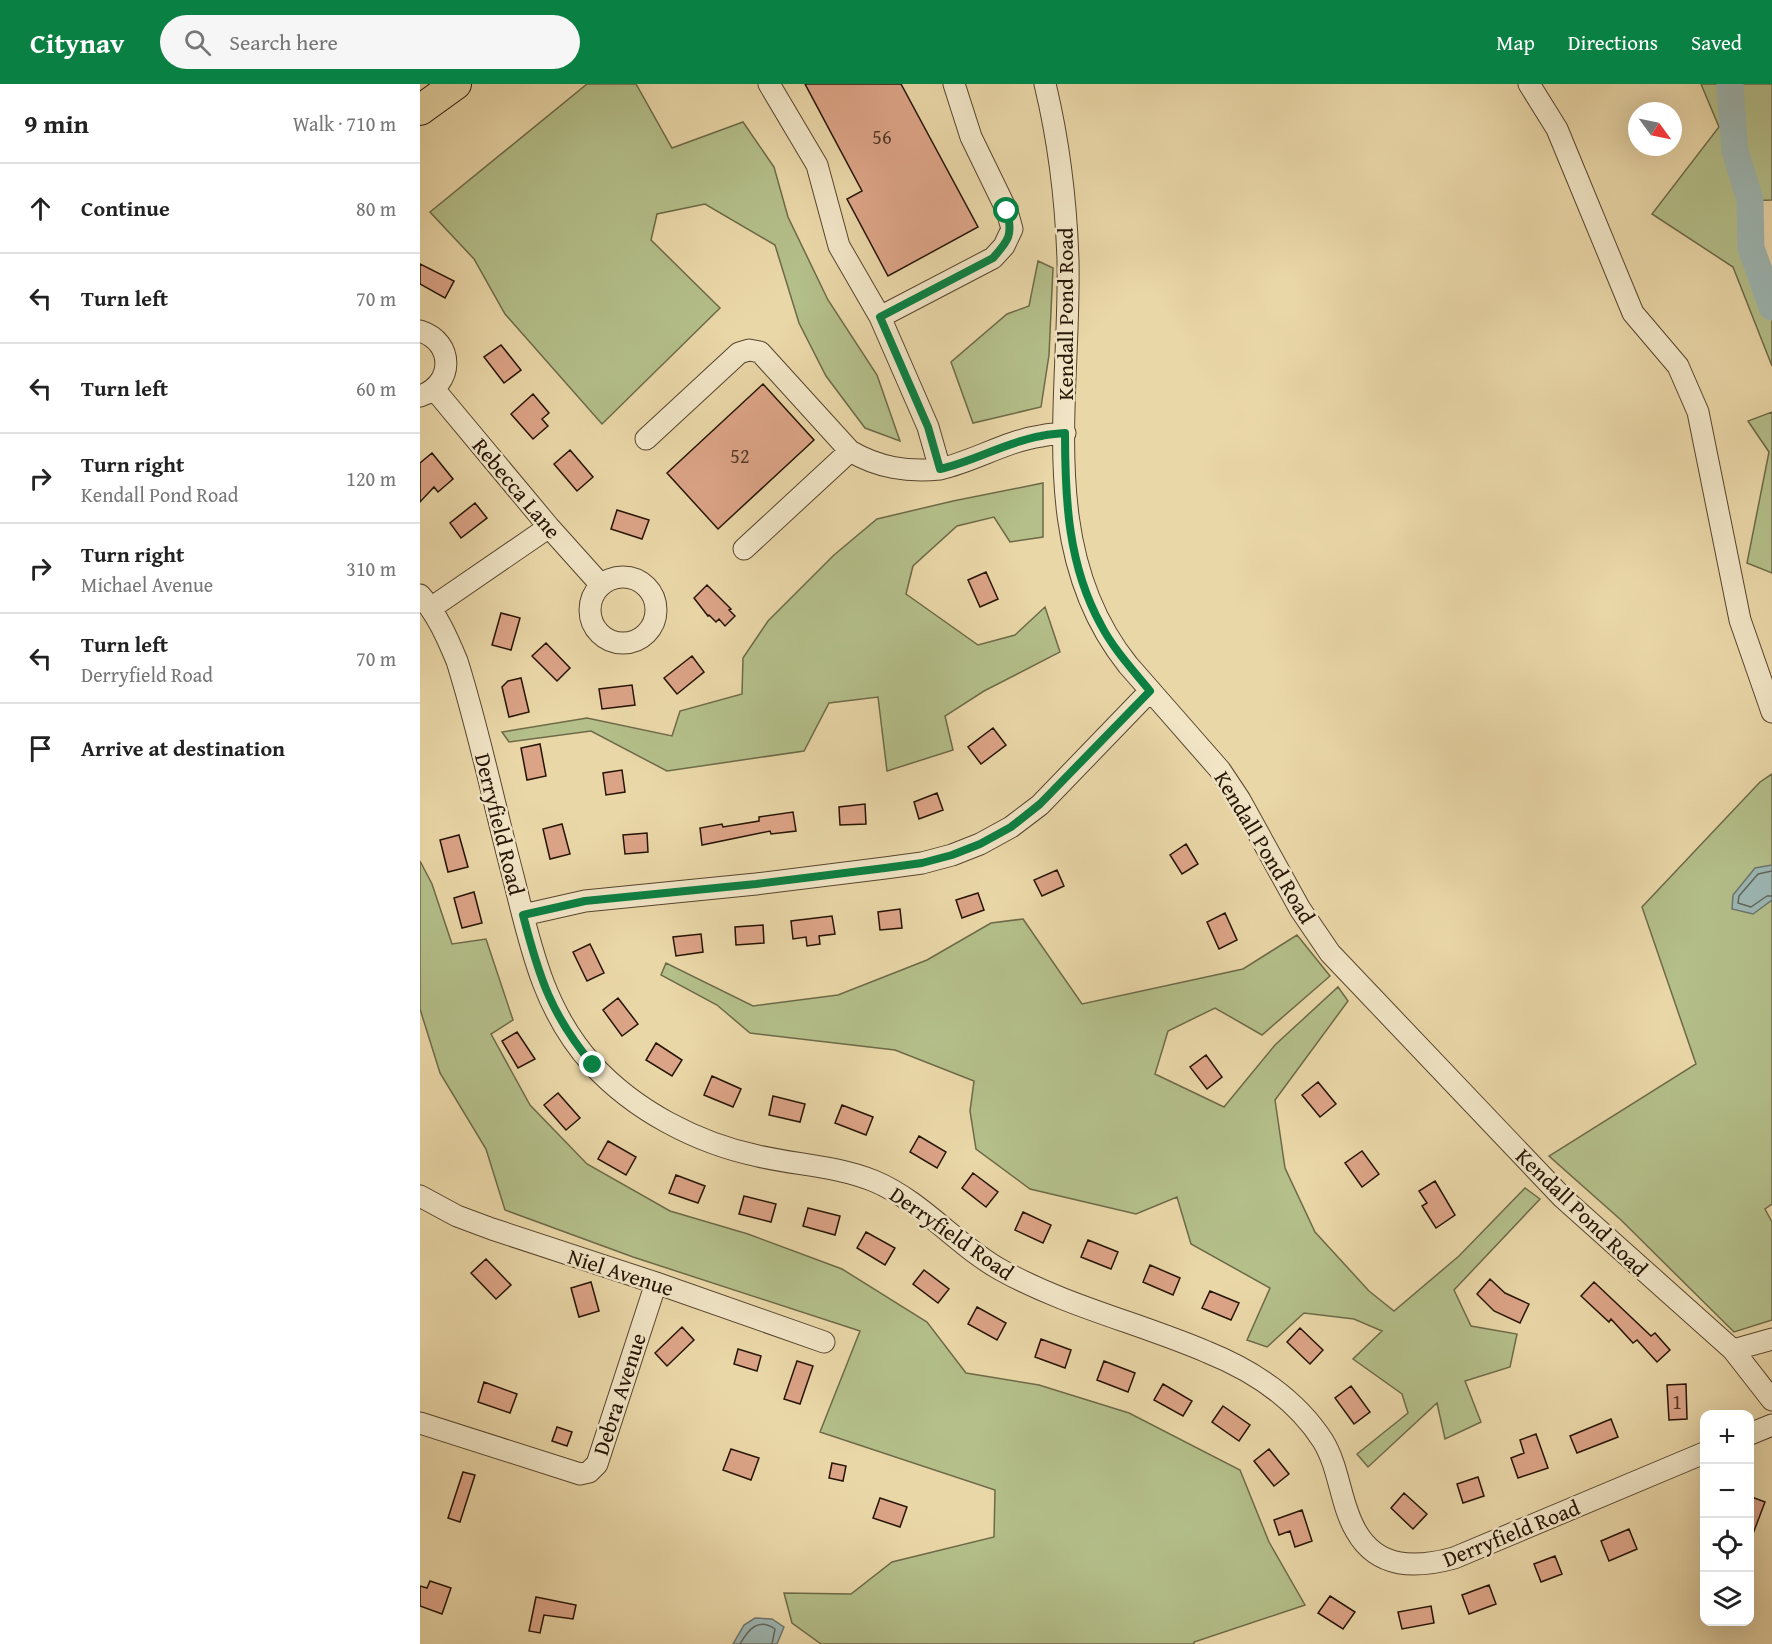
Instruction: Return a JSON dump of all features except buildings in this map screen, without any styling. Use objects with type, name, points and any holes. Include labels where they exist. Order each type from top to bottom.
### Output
[{"type":"highway","points":[[420,110],[456,84]]},
{"type":"street","points":[[769,84],[817,165],[839,246],[880,317],[928,427],[940,469]]},
{"type":"street","points":[[880,317],[993,258],[1004,246],[1012,229],[1007,211],[971,137],[954,84]]},
{"type":"street","name":"Kendall Pond Road","points":[[1046,84],[1059,153],[1065,207],[1068,272],[1066,513],[1078,570],[1100,624],[1114,647],[1150,691],[1220,770],[1240,800],[1300,909],[1330,953],[1563,1198],[1733,1350],[1772,1400]]},
{"type":"street","points":[[1529,84],[1557,129],[1633,312],[1678,366],[1698,412],[1740,620],[1772,712]]},
{"type":"street","name":"Rebecca Lane","points":[[420,332],[434,338],[444,354],[444,373],[427,393],[601,585]]},
{"type":"street","points":[[646,439],[739,353],[749,350],[760,352],[850,451],[860,457],[898,469],[916,471],[940,469],[958,465],[1025,440],[1065,433]]},
{"type":"street","points":[[744,549],[850,451]]},
{"type":"street","points":[[426,601],[549,527]]},
{"type":"street","name":"Derryfield Road","points":[[426,601],[450,644],[462,679],[523,915],[552,1006],[563,1026],[593,1065],[627,1096],[670,1124],[735,1150],[835,1170],[875,1181],[919,1208],[972,1252],[1024,1282],[1236,1364],[1287,1400],[1316,1431],[1333,1462],[1355,1531],[1379,1555],[1395,1563],[1412,1566],[1454,1558],[1700,1455]]},
{"type":"street","points":[[523,915],[585,901],[756,884],[922,863],[952,855],[980,844],[1011,827],[1040,804],[1150,691]]},
{"type":"street","name":"Niel Avenue","points":[[420,1196],[457,1216],[492,1229],[824,1342]]},
{"type":"street","name":"Debra Avenue","points":[[420,1423],[580,1474],[589,1472],[597,1464],[656,1283]]},
{"type":"street","points":[[1733,1350],[1772,1339]]},
{"type":"street","points":[[1754,1432],[1772,1425]]},
{"type":"green space","points":[[587,84],[636,84],[672,148],[743,122],[774,167],[788,217],[828,300],[877,375],[900,441],[865,428],[826,376],[799,323],[775,245],[705,204],[657,214],[651,240],[720,308],[602,424],[505,314],[474,259],[430,212]]},
{"type":"green space","points":[[1701,84],[1772,84],[1772,200],[1739,201],[1745,249],[1772,319],[1772,366],[1733,267],[1652,214],[1719,127]]},
{"type":"green space","points":[[1038,261],[1053,268],[1049,355],[1041,407],[973,423],[951,362],[1007,314],[1029,306]]},
{"type":"green space","points":[[1772,412],[1772,573],[1747,563],[1769,452],[1748,421]]},
{"type":"green space","points":[[1043,483],[1043,537],[1010,542],[994,517],[957,526],[913,566],[906,594],[978,645],[1015,635],[1045,607],[1060,652],[984,691],[945,716],[953,750],[887,771],[878,697],[829,703],[804,751],[667,771],[591,731],[509,742],[502,732],[587,718],[672,736],[680,711],[742,694],[743,658],[768,621],[834,555],[877,519]]},
{"type":"green space","points":[[1772,774],[1772,1204],[1765,1209],[1772,1222],[1772,1320],[1734,1332],[1621,1220],[1549,1156],[1696,1064],[1642,907],[1760,782]]},
{"type":"green space","points":[[420,861],[432,884],[452,944],[486,939],[513,1020],[491,1034],[530,1105],[587,1164],[670,1211],[748,1234],[842,1269],[927,1322],[966,1373],[1039,1385],[1129,1413],[1240,1470],[1269,1542],[1305,1605],[1194,1642],[1194,1644],[821,1644],[792,1623],[784,1593],[851,1594],[892,1562],[994,1537],[995,1490],[820,1432],[860,1331],[633,1257],[505,1210],[486,1149],[440,1073],[420,1009]]},
{"type":"green space","points":[[1023,919],[1082,1004],[1243,969],[1297,935],[1330,976],[1262,1035],[1215,1008],[1168,1031],[1155,1074],[1224,1107],[1275,1045],[1338,987],[1348,1001],[1275,1100],[1285,1168],[1315,1232],[1369,1291],[1394,1311],[1459,1256],[1525,1188],[1540,1199],[1454,1290],[1471,1326],[1517,1334],[1510,1367],[1465,1381],[1481,1422],[1445,1439],[1437,1403],[1368,1467],[1357,1454],[1408,1413],[1402,1394],[1353,1359],[1382,1331],[1354,1319],[1304,1313],[1267,1347],[1247,1340],[1270,1288],[1191,1244],[1177,1197],[1136,1214],[1030,1189],[976,1149],[970,1111],[974,1081],[895,1050],[750,1033],[717,1005],[661,975],[666,963],[753,1006],[838,995],[927,960],[991,923]]},
{"type":"water","points":[[1772,865],[1772,900],[1753,914],[1732,909],[1733,895],[1755,868]]},
{"type":"water","points":[[755,1618],[772,1619],[784,1627],[777,1644],[733,1644],[744,1625]]},
{"type":"waterway","points":[[1730,84],[1735,151],[1750,200],[1751,248],[1772,307]]},
{"type":"route","points":[[593,1065],[563,1026],[552,1006],[532,951],[523,915],[585,901],[885,868],[922,863],[952,855],[980,844],[1011,827],[1040,804],[1150,691],[1114,647],[1100,624],[1078,570],[1066,513],[1065,433],[1025,440],[958,465],[940,469],[928,427],[880,317],[993,258],[1004,246],[1012,229],[1007,211]]}]
